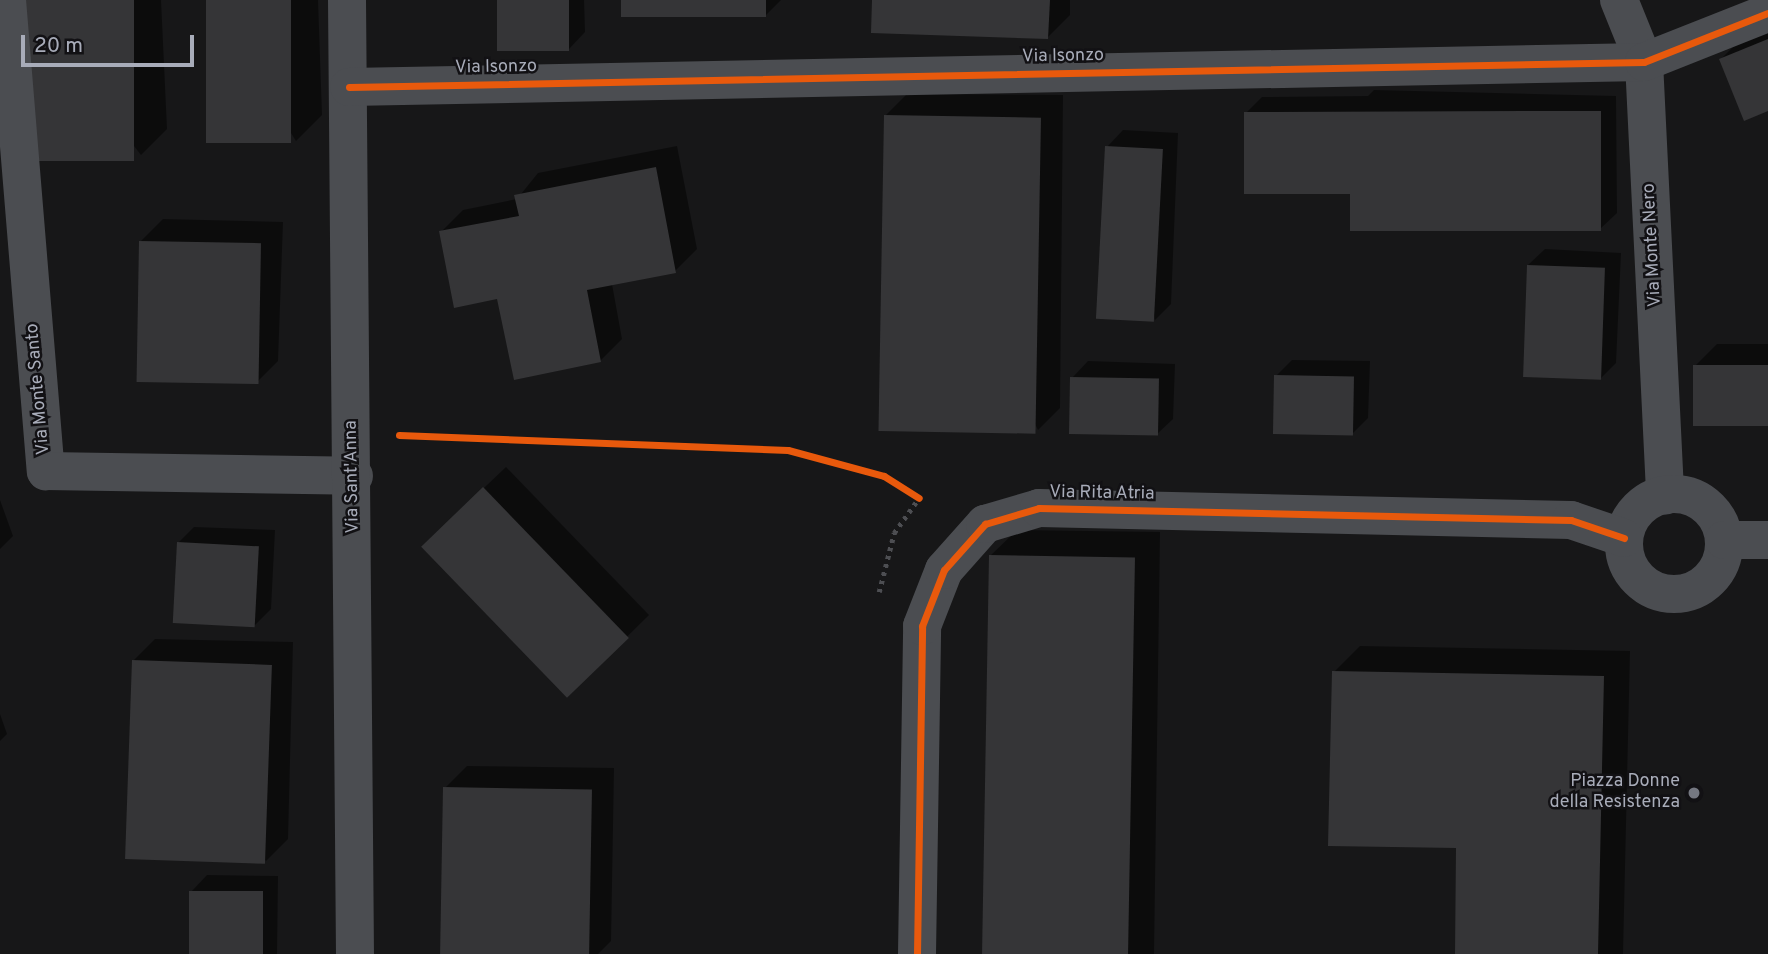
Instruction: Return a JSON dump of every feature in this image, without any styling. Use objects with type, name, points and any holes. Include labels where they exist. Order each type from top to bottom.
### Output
[{"type":"street","name":"Via Monte Santo","points":[[7,0],[46,471],[354,476]]},
{"type":"street","name":"Via Sant'Anna","points":[[347,0],[354,476],[355,954]]},
{"type":"street","name":"Via Monte Nero","points":[[1619,0],[1644,62],[1665,495]]},
{"type":"street","name":"Via Isonzo","points":[[349,87],[1644,62],[1768,13]]},
{"type":"street","points":[[1665,495],[1697,499],[1720,523],[1724,540],[1711,579],[1673,595],[1657,592],[1631,571],[1624,538],[1637,510],[1665,495]]},
{"type":"street","name":"Via Rita Atria","points":[[917,954],[922,626],[944,570],[985,524],[1039,508],[1571,520],[1624,538]]},
{"type":"street","points":[[1724,540],[1768,540]]},
{"type":"path","points":[[878,600],[894,533],[919,498]]},
{"type":"building","points":[[19,0],[134,0],[134,161],[19,161]]},
{"type":"building","points":[[206,0],[291,0],[291,143],[206,143]]},
{"type":"building","points":[[497,0],[569,0],[569,51],[497,51]]},
{"type":"building","points":[[621,0],[766,0],[766,17],[621,17]]},
{"type":"building","points":[[872,0],[1050,0],[1048,39],[871,33]]},
{"type":"building","points":[[1768,39],[1768,111],[1744,121],[1719,59]]},
{"type":"building","points":[[1601,111],[1601,231],[1350,231],[1350,194],[1244,194],[1244,112]]},
{"type":"building","points":[[884,115],[1041,118],[1035,434],[878,431]]},
{"type":"building","points":[[1105,146],[1163,149],[1154,322],[1096,319]]},
{"type":"building","points":[[656,167],[676,273],[587,290],[601,362],[514,380],[497,299],[454,308],[439,231],[519,216],[514,195]]},
{"type":"building","points":[[139,241],[261,243],[259,384],[137,382]]},
{"type":"building","points":[[1527,265],[1605,268],[1601,380],[1523,377]]},
{"type":"building","points":[[1693,365],[1768,365],[1768,426],[1693,426]]},
{"type":"building","points":[[1274,375],[1354,376],[1353,435],[1273,434]]},
{"type":"building","points":[[1070,377],[1159,379],[1158,436],[1069,434]]},
{"type":"building","points":[[483,487],[629,638],[567,698],[421,547]]},
{"type":"building","points":[[177,542],[259,546],[255,627],[173,623]]},
{"type":"building","points":[[989,555],[1135,558],[1128,954],[982,954]]},
{"type":"building","points":[[132,660],[272,665],[265,864],[125,859]]},
{"type":"building","points":[[1332,671],[1604,676],[1598,954],[1455,954],[1456,848],[1328,846]]},
{"type":"building","points":[[443,787],[592,790],[589,954],[440,954]]},
{"type":"building","points":[[189,891],[263,891],[263,954],[189,954]]},
{"type":"cycle path","points":[[349,87],[1644,62],[1768,13]]},
{"type":"cycle path","points":[[399,435],[788,450],[884,476],[919,498]]},
{"type":"cycle path","points":[[917,954],[922,626],[944,570],[985,524],[1039,508],[1571,520],[1624,538]]},
{"type":"place","name":"Piazza Donne della Resistenza","points":[[1694,793]]}]
